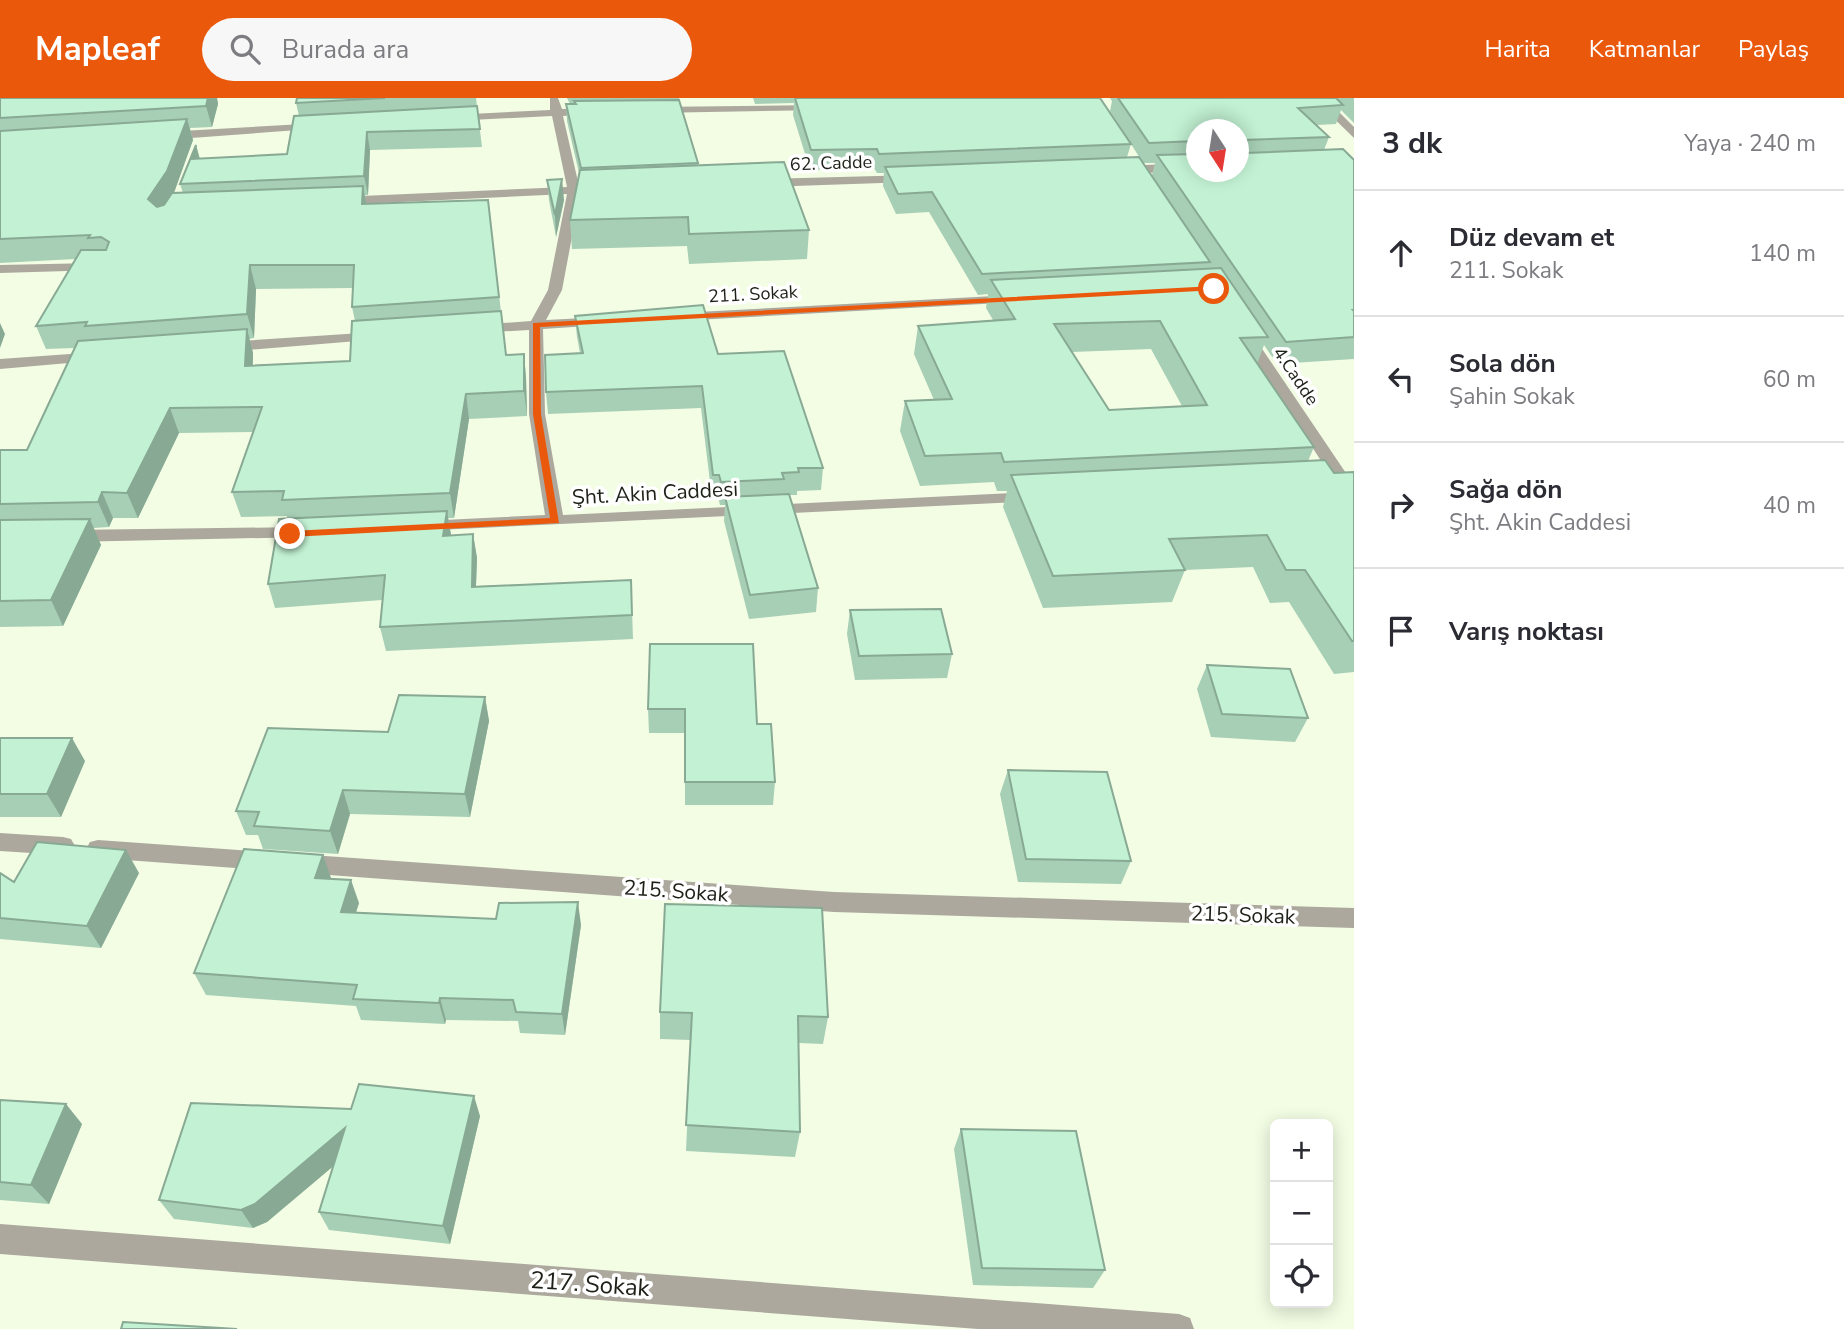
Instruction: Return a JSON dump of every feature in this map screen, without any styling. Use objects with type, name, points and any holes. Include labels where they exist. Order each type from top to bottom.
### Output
[{"type":"street","points":[[1320,98],[1354,134]]},
{"type":"street","points":[[436,119],[555,105],[613,111]]},
{"type":"street","points":[[555,105],[574,191],[555,290],[536,325],[537,414],[555,521]]},
{"type":"street","points":[[641,110],[834,108]]},
{"type":"street","points":[[145,137],[203,139],[341,125]]},
{"type":"street","points":[[1098,171],[1186,167]]},
{"type":"street","name":"62. Cadde","points":[[753,184],[919,177]]},
{"type":"street","points":[[325,202],[615,189]]},
{"type":"street","points":[[0,269],[109,267]]},
{"type":"street","name":"211. Sokak","points":[[661,318],[1035,298]]},
{"type":"street","points":[[454,331],[619,320]]},
{"type":"street","name":"4.Cadde","points":[[1237,323],[1349,482],[1354,498]]},
{"type":"street","points":[[206,349],[399,335]]},
{"type":"street","points":[[0,364],[110,356]]},
{"type":"street","points":[[1317,484],[1349,482]]},
{"type":"street","name":"Şht. Akin Caddesi","points":[[402,528],[1054,496]]},
{"type":"street","points":[[55,536],[318,532]]},
{"type":"street","name":"215. Sokak","points":[[0,842],[835,902],[1354,918]]},
{"type":"street","name":"217. Sokak","points":[[0,1239],[1179,1329]]},
{"type":"building","points":[[0,98],[208,98],[206,106],[0,118]]},
{"type":"building","points":[[297,98],[385,98],[296,103]]},
{"type":"building","points":[[795,98],[1100,98],[1131,144],[879,154],[877,149],[811,150]]},
{"type":"building","points":[[1118,98],[1336,98],[1343,105],[1298,108],[1329,137],[1249,140],[1249,119],[1186,119],[1186,141],[1149,143]]},
{"type":"building","points":[[679,100],[698,163],[581,168],[566,104],[576,104],[574,101]]},
{"type":"building","points":[[477,106],[480,129],[367,132],[364,176],[180,184],[196,145],[192,159],[287,154],[294,116]]},
{"type":"building","points":[[187,119],[167,171],[148,199],[157,207],[164,205],[172,193],[363,186],[362,204],[488,200],[499,297],[352,307],[354,265],[250,265],[247,314],[85,326],[87,322],[36,326],[81,250],[106,250],[109,242],[101,237],[88,238],[90,235],[0,239],[0,131]]},
{"type":"building","points":[[1343,149],[1354,160],[1354,337],[1286,342],[1157,155],[1186,154],[1186,182],[1249,182],[1249,153]]},
{"type":"building","points":[[1139,157],[1210,262],[982,274],[932,192],[898,194],[885,167]]},
{"type":"building","points":[[784,162],[809,230],[689,234],[688,217],[570,220],[580,170]]},
{"type":"building","points":[[562,179],[555,215],[547,180]]},
{"type":"building","points":[[1221,268],[1268,337],[1240,338],[1314,447],[1004,462],[1001,453],[925,456],[905,401],[952,399],[918,326],[1015,319],[991,280]],"holes":[[[1160,321],[1207,405],[1109,410],[1054,324]]]},
{"type":"building","points":[[703,305],[718,354],[784,351],[823,468],[798,468],[799,472],[782,473],[784,479],[721,482],[719,475],[713,475],[702,386],[546,392],[545,355],[583,353],[575,316]]},
{"type":"building","points":[[501,311],[506,355],[524,354],[524,391],[466,394],[450,493],[282,500],[284,491],[232,492],[262,407],[170,408],[127,493],[102,492],[98,502],[0,504],[0,450],[27,450],[78,341],[247,329],[245,366],[350,361],[352,321]]},
{"type":"building","points":[[1325,460],[1334,473],[1354,472],[1354,641],[1305,570],[1286,570],[1267,535],[1169,539],[1185,570],[1053,576],[1011,475]]},
{"type":"building","points":[[789,494],[818,588],[750,595],[725,497]]},
{"type":"building","points":[[447,511],[443,536],[473,534],[472,587],[631,580],[632,615],[380,627],[385,575],[268,584],[279,519]]},
{"type":"building","points":[[90,519],[51,600],[0,601],[0,520]]},
{"type":"building","points":[[941,609],[952,654],[859,656],[850,610]]},
{"type":"building","points":[[650,644],[753,644],[757,724],[771,724],[775,782],[685,782],[685,709],[648,709]]},
{"type":"building","points":[[1207,665],[1290,669],[1308,718],[1222,714]]},
{"type":"building","points":[[399,695],[485,697],[465,794],[343,790],[330,831],[254,826],[259,812],[236,811],[268,728],[388,732]]},
{"type":"building","points":[[0,738],[72,738],[47,794],[0,794]]},
{"type":"building","points":[[1008,770],[1107,772],[1131,861],[1026,859]]},
{"type":"building","points":[[37,842],[126,850],[87,926],[0,918],[0,873],[14,882]]},
{"type":"building","points":[[244,849],[323,855],[315,878],[351,880],[341,912],[496,919],[499,903],[578,902],[562,1014],[516,1012],[513,1000],[440,998],[439,1003],[353,999],[357,985],[194,973]]},
{"type":"building","points":[[665,904],[822,908],[828,1017],[798,1016],[800,1132],[686,1125],[692,1013],[660,1012]]},
{"type":"building","points":[[359,1084],[474,1096],[443,1226],[319,1212],[345,1128],[255,1204],[241,1210],[159,1200],[191,1103],[351,1109]]},
{"type":"building","points":[[0,1100],[66,1104],[31,1185],[0,1182]]},
{"type":"building","points":[[961,1129],[1076,1131],[1105,1270],[982,1268]]},
{"type":"building","points":[[123,1322],[237,1329],[121,1329]]},
{"type":"route","points":[[290,534],[555,521],[537,414],[536,325],[1214,289]]}]
